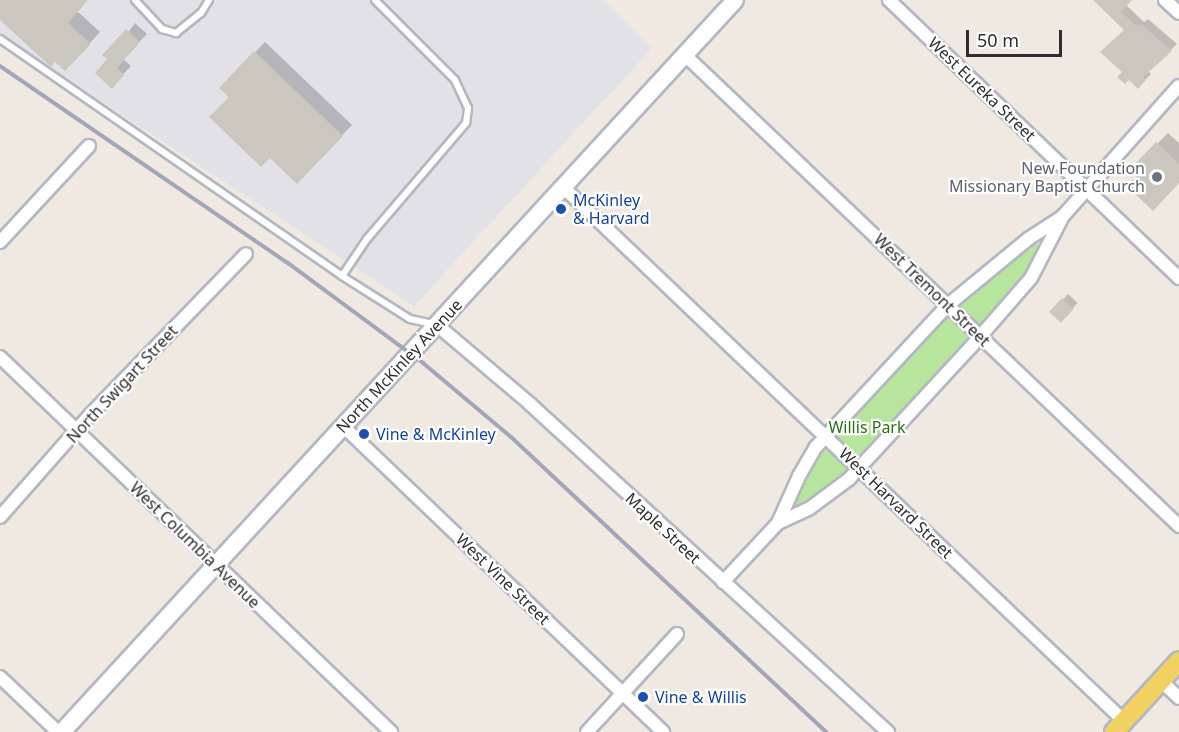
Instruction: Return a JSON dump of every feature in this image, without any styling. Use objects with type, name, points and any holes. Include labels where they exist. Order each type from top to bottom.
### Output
[{"type":"main road","points":[[1119,726],[1179,661]]},
{"type":"street","name":"North McKinley Avenue","points":[[60,732],[217,566],[735,0]]},
{"type":"street","name":"West Eureka Street","points":[[889,0],[1179,278]]},
{"type":"street","points":[[1165,0],[1179,13]]},
{"type":"street","name":"West Tremont Street","points":[[685,55],[1179,526]]},
{"type":"street","points":[[778,523],[810,508],[859,468],[981,337],[1031,278],[1063,216],[1179,86]]},
{"type":"street","points":[[0,242],[89,146]]},
{"type":"street","name":"West Harvard Street","points":[[563,187],[826,436],[1119,726]]},
{"type":"street","points":[[723,582],[778,523],[806,462],[826,436],[948,305],[1020,245],[1063,216]]},
{"type":"street","name":"North Swigart Street","points":[[0,517],[77,431],[246,254]]},
{"type":"street","name":"Maple Street","points":[[437,325],[530,404],[888,732]]},
{"type":"street","name":"West Columbia Avenue","points":[[0,357],[391,732]]},
{"type":"street","name":"West Vine Street","points":[[343,426],[663,732]]},
{"type":"street","points":[[587,732],[676,634]]},
{"type":"street","points":[[0,677],[60,732]]},
{"type":"street","points":[[1161,681],[1179,698]]},
{"type":"lane","points":[[135,0],[162,29],[176,33],[201,13],[210,0]]},
{"type":"lane","points":[[342,276],[367,239],[466,123],[468,108],[455,80],[375,0]]},
{"type":"lane","points":[[0,39],[342,276],[410,319],[437,325]]},
{"type":"shaded area","points":[[0,0],[603,0],[652,48],[414,306],[0,35]]},
{"type":"green space","name":"Willis Park","points":[[1032,242],[1039,245],[1040,249],[1027,274],[1008,298],[841,478],[814,499],[799,507],[796,505],[795,500],[807,472],[846,424],[971,289]]},
{"type":"building","points":[[0,0],[88,0],[68,23],[91,44],[65,71],[55,62],[51,67],[0,20]]},
{"type":"building","points":[[1093,0],[1132,0],[1121,12],[1138,27],[1141,24],[1172,51],[1143,77],[1146,80],[1138,89],[1129,80],[1125,84],[1117,77],[1122,72],[1100,52],[1124,30]]},
{"type":"building","points":[[126,29],[140,42],[117,68],[124,75],[112,89],[95,73],[107,59],[102,55]]},
{"type":"building","points":[[254,51],[343,136],[297,184],[270,158],[261,167],[209,117],[229,97],[219,88]]},
{"type":"building","name":"New Foundation Missionary Baptist Church","points":[[1156,142],[1179,164],[1179,183],[1153,211],[1127,186],[1141,171],[1134,165]]},
{"type":"building","points":[[1062,298],[1074,309],[1061,323],[1049,312]]},
{"type":"railway","points":[[0,66],[288,263],[423,363],[511,437],[826,732]]},
{"type":"place","name":"New Foundation Missionary Baptist Church","points":[[1157,177]]},
{"type":"place","name":"McKinley & Harvard","points":[[561,209]]},
{"type":"place","name":"Vine & McKinley","points":[[364,434]]},
{"type":"place","name":"Vine & Willis","points":[[643,697]]}]
